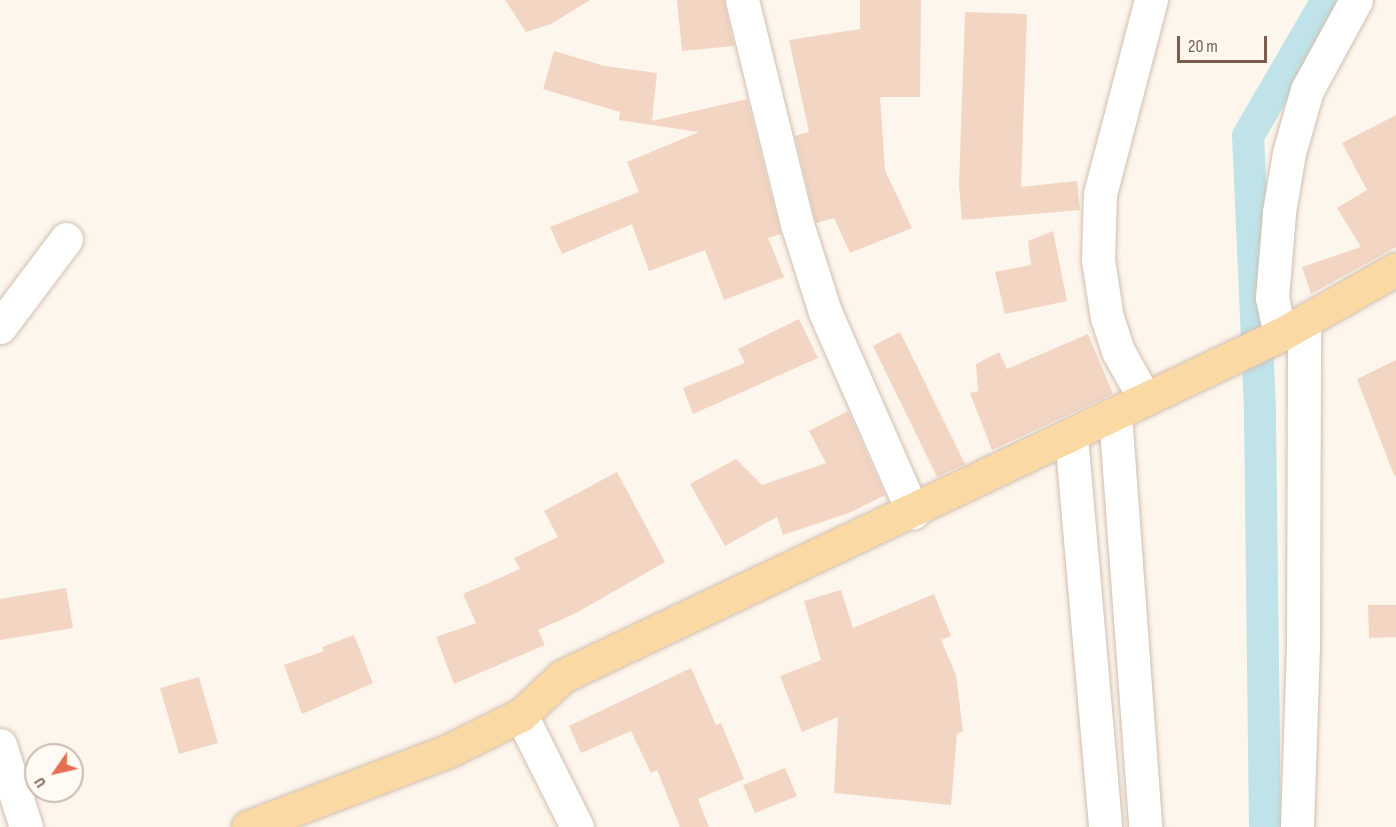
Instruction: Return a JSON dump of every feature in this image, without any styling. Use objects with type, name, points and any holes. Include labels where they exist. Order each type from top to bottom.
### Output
[{"type":"main road","points":[[248,827],[448,751],[521,715],[563,676],[913,512],[1285,332],[1396,268]]},
{"type":"street","points":[[742,0],[797,224],[825,312],[913,512]]},
{"type":"street","points":[[1145,399],[1122,360],[1107,318],[1098,260],[1100,194],[1151,0]]},
{"type":"street","points":[[1297,827],[1304,645],[1285,332],[1272,298],[1279,212],[1289,153],[1307,90],[1356,0]]},
{"type":"street","points":[[0,327],[66,239]]},
{"type":"street","points":[[1115,414],[1145,827]]},
{"type":"street","points":[[1071,436],[1105,827]]},
{"type":"street","points":[[521,715],[577,827]]},
{"type":"street","points":[[0,745],[26,827]]},
{"type":"building","points":[[505,0],[590,0],[551,24],[526,32]]},
{"type":"building","points":[[677,0],[724,0],[734,46],[682,51]]},
{"type":"building","points":[[860,0],[921,0],[920,97],[880,97],[885,170],[912,228],[850,253],[834,218],[816,223],[795,136],[809,132],[789,40],[860,29]]},
{"type":"building","points":[[965,12],[1027,14],[1021,187],[1077,181],[1080,210],[962,220],[959,185]]},
{"type":"building","points":[[554,51],[605,66],[657,73],[652,121],[747,99],[781,234],[768,238],[784,277],[724,300],[705,250],[649,271],[632,224],[562,254],[550,227],[639,192],[627,162],[699,132],[619,120],[620,112],[543,89]]},
{"type":"building","points":[[1396,115],[1396,247],[1311,294],[1302,267],[1361,247],[1337,208],[1367,190],[1342,143]]},
{"type":"building","points":[[1053,231],[1067,301],[1005,314],[995,272],[1031,265],[1028,241]]},
{"type":"building","points":[[799,319],[818,358],[693,414],[683,388],[745,363],[738,349]]},
{"type":"building","points":[[900,332],[965,464],[937,477],[873,346]]},
{"type":"building","points":[[1088,334],[1113,394],[992,450],[970,393],[978,391],[976,364],[999,352],[1007,369]]},
{"type":"building","points":[[1396,360],[1396,475],[1394,475],[1357,379]]},
{"type":"building","points":[[848,411],[885,495],[849,513],[783,535],[777,517],[725,546],[690,484],[736,459],[762,485],[826,463],[809,431]]},
{"type":"building","points":[[617,472],[665,562],[578,612],[538,630],[545,645],[454,684],[436,637],[476,623],[463,594],[520,569],[514,558],[558,537],[544,511]]},
{"type":"building","points":[[66,588],[73,628],[0,640],[0,599]]},
{"type":"building","points":[[841,590],[853,628],[934,594],[951,636],[941,640],[956,675],[963,732],[957,733],[951,805],[834,793],[838,717],[802,732],[780,676],[821,660],[804,601]]},
{"type":"building","points":[[1368,605],[1396,605],[1396,637],[1369,638]]},
{"type":"building","points":[[354,635],[373,683],[302,714],[284,665],[324,651],[322,647]]},
{"type":"building","points":[[691,668],[716,725],[721,723],[744,779],[698,799],[709,827],[680,827],[657,770],[651,773],[631,731],[581,753],[569,726]]},
{"type":"building","points":[[199,677],[218,743],[179,754],[160,688]]},
{"type":"building","points":[[785,768],[797,796],[755,813],[743,785]]},
{"type":"waterway","points":[[1265,827],[1260,409],[1248,136],[1327,0]]}]
